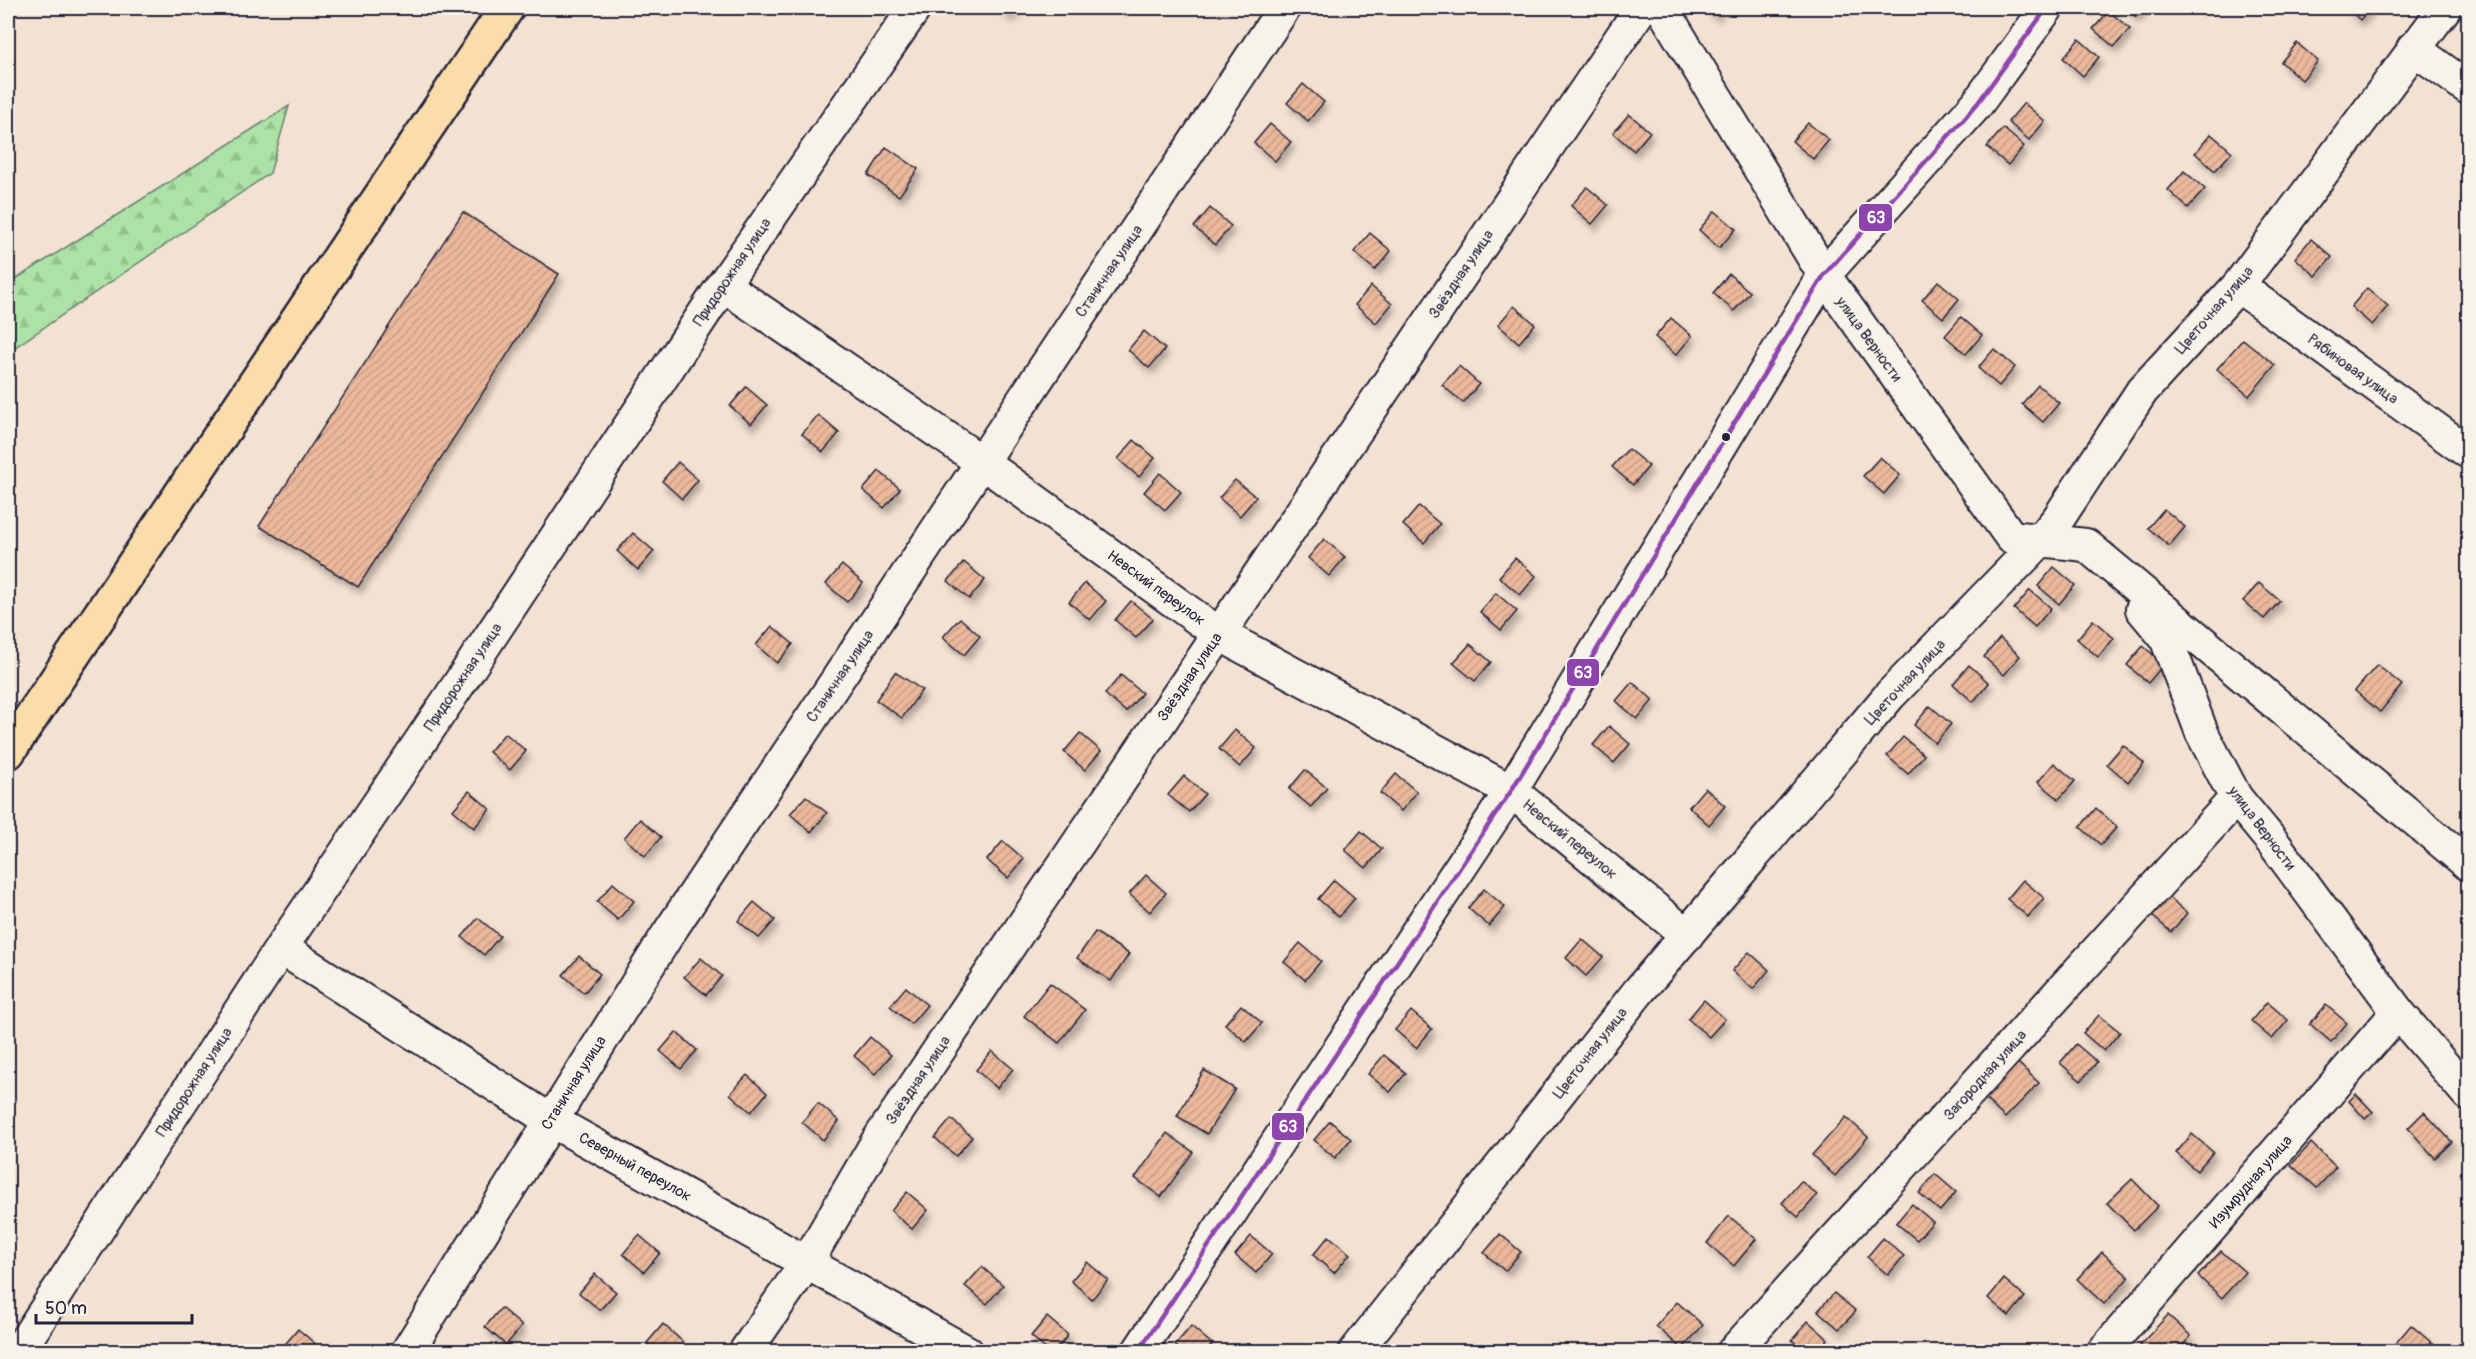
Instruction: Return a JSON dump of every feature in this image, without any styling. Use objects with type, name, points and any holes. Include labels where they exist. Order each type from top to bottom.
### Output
[{"type":"highway","points":[[8,718],[371,168],[484,8]]},
{"type":"highway","points":[[8,752],[507,8]]},
{"type":"street","name":"Придорожная улица","points":[[18,1352],[281,948],[723,285],[915,8]]},
{"type":"street","name":"Станичная улица","points":[[407,1352],[668,934],[1284,8]]},
{"type":"street","name":"Звёздная улица","points":[[745,1352],[807,1262],[876,1142],[1641,8]]},
{"type":"street","name":"улица Верности","points":[[1662,8],[1824,275],[2011,537],[2086,545],[2166,638],[2202,733],[2236,798],[2276,844],[2398,1012],[2469,1094]]},
{"type":"street","points":[[1138,1352],[1511,791],[1824,275],[1977,104],[2047,8]]},
{"type":"street","name":"Цветочная улица","points":[[1355,1352],[1638,992],[1890,695],[2058,519],[2142,391],[2238,286],[2445,8]]},
{"type":"street","points":[[2413,48],[2469,88]]},
{"type":"street","name":"Невский переулок","points":[[723,285],[982,462],[1219,634],[1511,791],[1687,935]]},
{"type":"street","name":"Рябиновая улица","points":[[2238,286],[2469,452]]},
{"type":"street","points":[[2086,545],[2469,864]]},
{"type":"street","name":"Загородная улица","points":[[1733,1352],[2236,798]]},
{"type":"street","name":"Северный переулок","points":[[281,948],[550,1120],[967,1352]]},
{"type":"street","name":"Изумрудная улица","points":[[2103,1352],[2398,1012]]},
{"type":"green space","points":[[289,106],[270,173],[8,352],[8,284]]},
{"type":"building","points":[[1000,8],[1017,8],[1010,16]]},
{"type":"building","points":[[1706,8],[1722,8],[1715,15]]},
{"type":"building","points":[[2126,8],[2144,8],[2136,17]]},
{"type":"building","points":[[2347,8],[2371,8],[2360,20]]},
{"type":"building","points":[[2109,11],[2130,29],[2114,47],[2093,29]]},
{"type":"building","points":[[2079,39],[2099,57],[2083,76],[2063,58]]},
{"type":"building","points":[[2297,43],[2318,61],[2302,80],[2281,62]]},
{"type":"building","points":[[1303,84],[1324,102],[1308,121],[1287,103]]},
{"type":"building","points":[[2024,103],[2045,121],[2029,140],[2008,122]]},
{"type":"building","points":[[1629,114],[1650,132],[1634,151],[1613,133]]},
{"type":"building","points":[[1808,123],[1829,140],[1813,159],[1792,141]]},
{"type":"building","points":[[1270,124],[1291,142],[1275,161],[1254,143]]},
{"type":"building","points":[[2003,128],[2024,146],[2008,165],[1987,147]]},
{"type":"building","points":[[2211,134],[2232,152],[2215,171],[2195,153]]},
{"type":"building","points":[[886,147],[918,169],[899,196],[868,175]]},
{"type":"building","points":[[2184,171],[2205,189],[2188,208],[2168,190]]},
{"type":"building","points":[[1587,187],[1608,205],[1592,224],[1571,206]]},
{"type":"building","points":[[1210,208],[1231,226],[1215,245],[1194,227]]},
{"type":"building","points":[[1715,211],[1736,229],[1719,248],[1699,230]]},
{"type":"building","points":[[463,212],[559,274],[358,587],[259,526]]},
{"type":"building","points":[[1370,233],[1391,251],[1375,270],[1354,252]]},
{"type":"building","points":[[2311,239],[2332,257],[2316,276],[2295,258]]},
{"type":"building","points":[[1729,274],[1750,292],[1734,311],[1713,293]]},
{"type":"building","points":[[1938,281],[1959,299],[1943,318],[1922,300]]},
{"type":"building","points":[[1371,286],[1392,304],[1376,323],[1355,305]]},
{"type":"building","points":[[2367,288],[2388,306],[2372,325],[2351,307]]},
{"type":"building","points":[[1514,306],[1535,324],[1519,343],[1498,325]]},
{"type":"building","points":[[1961,317],[1982,335],[1966,354],[1945,336]]},
{"type":"building","points":[[1671,318],[1692,336],[1676,355],[1655,337]]},
{"type":"building","points":[[1144,331],[1165,349],[1149,368],[1128,350]]},
{"type":"building","points":[[2243,339],[2275,365],[2249,396],[2217,369]]},
{"type":"building","points":[[1994,349],[2015,367],[1999,386],[1978,368]]},
{"type":"building","points":[[1459,366],[1479,384],[1463,403],[1442,385]]},
{"type":"building","points":[[2038,385],[2059,403],[2043,422],[2022,404]]},
{"type":"building","points":[[746,387],[767,405],[751,424],[730,406]]},
{"type":"building","points":[[818,415],[839,433],[823,452],[802,434]]},
{"type":"building","points":[[1134,440],[1155,458],[1139,477],[1118,459]]},
{"type":"building","points":[[1628,449],[1649,466],[1633,485],[1612,467]]},
{"type":"building","points":[[1880,457],[1900,475],[1884,494],[1863,476]]},
{"type":"building","points":[[678,462],[698,480],[682,499],[662,481]]},
{"type":"building","points":[[879,471],[900,489],[884,508],[863,490]]},
{"type":"building","points":[[1160,473],[1181,492],[1165,510],[1144,492]]},
{"type":"building","points":[[1235,480],[1256,497],[1240,516],[1219,498]]},
{"type":"building","points":[[1419,506],[1440,524],[1424,543],[1403,525]]},
{"type":"building","points":[[2164,509],[2185,527],[2169,546],[2148,528]]},
{"type":"building","points":[[633,533],[654,551],[638,570],[617,551]]},
{"type":"building","points":[[1324,539],[1345,557],[1329,576],[1308,558]]},
{"type":"building","points":[[1515,558],[1536,576],[1520,595],[1499,577]]},
{"type":"building","points":[[964,562],[985,580],[969,599],[948,581]]},
{"type":"building","points":[[842,565],[863,583],[847,602],[826,584]]},
{"type":"building","points":[[2054,567],[2075,585],[2059,604],[2038,586]]},
{"type":"building","points":[[1085,583],[1106,601],[1090,620],[1069,602]]},
{"type":"building","points":[[2259,583],[2280,601],[2264,619],[2243,601]]},
{"type":"building","points":[[2030,590],[2051,608],[2035,627],[2014,609]]},
{"type":"building","points":[[1496,593],[1517,611],[1501,630],[1480,612]]},
{"type":"building","points":[[1131,601],[1153,619],[1136,638],[1115,620]]},
{"type":"building","points":[[960,618],[980,636],[964,655],[943,637]]},
{"type":"building","points":[[2093,620],[2114,638],[2098,657],[2077,639]]},
{"type":"building","points":[[772,626],[793,644],[777,663],[756,645]]},
{"type":"building","points":[[2000,638],[2020,656],[2004,675],[1984,657]]},
{"type":"building","points":[[1470,644],[1491,662],[1475,681],[1453,663]]},
{"type":"building","points":[[2143,646],[2164,664],[2148,683],[2127,665]]},
{"type":"building","points":[[1969,665],[1989,683],[1973,702],[1953,684]]},
{"type":"building","points":[[2377,665],[2402,685],[2380,712],[2355,691]]},
{"type":"building","points":[[895,672],[922,690],[902,718],[876,700]]},
{"type":"building","points":[[1121,675],[1142,693],[1126,712],[1105,694]]},
{"type":"building","points":[[1632,682],[1653,700],[1637,719],[1616,701]]},
{"type":"building","points":[[1930,706],[1951,724],[1935,743],[1914,725]]},
{"type":"building","points":[[1609,726],[1630,744],[1614,763],[1593,745]]},
{"type":"building","points":[[1235,730],[1256,748],[1240,767],[1219,749]]},
{"type":"building","points":[[505,733],[526,751],[510,770],[489,752]]},
{"type":"building","points":[[1080,733],[1101,751],[1085,770],[1064,752]]},
{"type":"building","points":[[1903,737],[1924,755],[1908,774],[1887,756]]},
{"type":"building","points":[[2123,745],[2144,763],[2128,782],[2107,764]]},
{"type":"building","points":[[2054,763],[2075,781],[2059,799],[2038,782]]},
{"type":"building","points":[[1305,770],[1327,788],[1311,807],[1289,789]]},
{"type":"building","points":[[1396,774],[1417,792],[1401,811],[1380,793]]},
{"type":"building","points":[[1184,776],[1205,794],[1189,812],[1168,795]]},
{"type":"building","points":[[1705,788],[1725,806],[1709,825],[1689,807]]},
{"type":"building","points":[[469,791],[490,809],[474,828],[453,810]]},
{"type":"building","points":[[806,796],[827,813],[811,832],[790,814]]},
{"type":"building","points":[[2096,808],[2117,827],[2101,845],[2080,827]]},
{"type":"building","points":[[640,819],[661,837],[645,856],[624,838]]},
{"type":"building","points":[[1361,831],[1382,849],[1366,868],[1345,850]]},
{"type":"building","points":[[1003,841],[1024,859],[1008,878],[987,860]]},
{"type":"building","points":[[1146,875],[1166,893],[1150,912],[1129,894]]},
{"type":"building","points":[[1334,880],[1355,898],[1339,917],[1318,899]]},
{"type":"building","points":[[2023,880],[2044,898],[2028,917],[2007,899]]},
{"type":"building","points":[[613,883],[634,901],[618,920],[597,902]]},
{"type":"building","points":[[1484,889],[1505,907],[1489,926],[1468,908]]},
{"type":"building","points":[[2166,895],[2187,913],[2171,932],[2150,914]]},
{"type":"building","points":[[754,902],[775,920],[759,938],[738,921]]},
{"type":"building","points":[[478,918],[500,936],[484,955],[462,937]]},
{"type":"building","points":[[1095,932],[1129,954],[1111,981],[1077,958]]},
{"type":"building","points":[[1582,939],[1603,957],[1586,976],[1566,958]]},
{"type":"building","points":[[1300,943],[1321,961],[1305,980],[1284,962]]},
{"type":"building","points":[[1749,952],[1769,970],[1753,989],[1732,971]]},
{"type":"building","points":[[579,956],[600,974],[584,993],[563,975]]},
{"type":"building","points":[[701,958],[722,976],[706,995],[684,977]]},
{"type":"building","points":[[1050,983],[1085,1010],[1059,1043],[1024,1016]]},
{"type":"building","points":[[906,987],[927,1005],[911,1024],[890,1006]]},
{"type":"building","points":[[1704,1000],[1725,1019],[1709,1037],[1688,1019]]},
{"type":"building","points":[[2267,1002],[2288,1020],[2272,1039],[2251,1021]]},
{"type":"building","points":[[1241,1005],[1262,1023],[1246,1042],[1225,1024]]},
{"type":"building","points":[[2326,1005],[2347,1023],[2331,1042],[2310,1024]]},
{"type":"building","points":[[1411,1011],[1432,1029],[1416,1048],[1395,1030]]},
{"type":"building","points":[[2099,1015],[2120,1032],[2104,1051],[2083,1033]]},
{"type":"building","points":[[676,1032],[697,1050],[681,1069],[660,1051]]},
{"type":"building","points":[[870,1037],[891,1055],[875,1074],[854,1056]]},
{"type":"building","points":[[2076,1044],[2097,1062],[2081,1081],[2060,1063]]},
{"type":"building","points":[[992,1051],[1013,1069],[997,1088],[976,1070]]},
{"type":"building","points":[[1384,1055],[1406,1073],[1390,1092],[1368,1074]]},
{"type":"building","points":[[2015,1060],[2039,1083],[2005,1118],[1981,1095]]},
{"type":"building","points":[[1204,1070],[1235,1089],[1207,1134],[1177,1116]]},
{"type":"building","points":[[747,1075],[767,1093],[751,1112],[730,1094]]},
{"type":"building","points":[[2356,1094],[2373,1112],[2365,1119],[2349,1101]]},
{"type":"building","points":[[818,1103],[839,1121],[823,1140],[802,1122]]},
{"type":"building","points":[[2424,1112],[2452,1142],[2435,1158],[2408,1128]]},
{"type":"building","points":[[1846,1117],[1868,1137],[1835,1176],[1812,1155]]},
{"type":"building","points":[[951,1119],[972,1137],[956,1156],[935,1138]]},
{"type":"building","points":[[1330,1121],[1351,1139],[1335,1158],[1314,1140]]},
{"type":"building","points":[[1167,1133],[1193,1152],[1161,1197],[1135,1178]]},
{"type":"building","points":[[2192,1134],[2213,1152],[2197,1171],[2176,1153]]},
{"type":"building","points":[[2311,1143],[2336,1167],[2317,1188],[2291,1165]]},
{"type":"building","points":[[1935,1174],[1956,1192],[1940,1211],[1919,1193]]},
{"type":"building","points":[[2132,1179],[2158,1206],[2134,1230],[2107,1203]]},
{"type":"building","points":[[1801,1181],[1817,1195],[1798,1217],[1782,1203]]},
{"type":"building","points":[[907,1192],[928,1210],[912,1229],[891,1211]]},
{"type":"building","points":[[1912,1204],[1933,1222],[1917,1240],[1896,1223]]},
{"type":"building","points":[[1729,1216],[1756,1239],[1734,1266],[1707,1243]]},
{"type":"building","points":[[1500,1234],[1521,1252],[1505,1271],[1484,1253]]},
{"type":"building","points":[[639,1235],[660,1253],[644,1272],[623,1254]]},
{"type":"building","points":[[1251,1236],[1272,1254],[1256,1273],[1235,1255]]},
{"type":"building","points":[[1329,1236],[1350,1254],[1334,1273],[1313,1255]]},
{"type":"building","points":[[1883,1238],[1904,1256],[1888,1275],[1867,1257]]},
{"type":"building","points":[[2221,1251],[2245,1272],[2222,1298],[2198,1276]]},
{"type":"building","points":[[2102,1252],[2129,1277],[2104,1304],[2077,1279]]},
{"type":"building","points":[[1087,1262],[1108,1280],[1092,1299],[1071,1281]]},
{"type":"building","points":[[982,1267],[1003,1285],[987,1304],[965,1286]]},
{"type":"building","points":[[595,1274],[616,1292],[600,1310],[579,1293]]},
{"type":"building","points":[[2004,1279],[2025,1297],[2009,1316],[1988,1298]]},
{"type":"building","points":[[1834,1293],[1856,1311],[1839,1329],[1818,1311]]},
{"type":"building","points":[[1677,1302],[1703,1325],[1682,1349],[1656,1326]]},
{"type":"building","points":[[501,1308],[522,1326],[506,1345],[485,1327]]},
{"type":"building","points":[[2168,1315],[2191,1336],[2176,1352],[2147,1352],[2140,1345]]},
{"type":"building","points":[[1047,1317],[1068,1335],[1054,1352],[1049,1352],[1031,1336]]},
{"type":"building","points":[[1808,1321],[1828,1339],[1818,1352],[1805,1352],[1792,1340]]},
{"type":"building","points":[[663,1324],[683,1342],[675,1352],[657,1352],[647,1343]]},
{"type":"building","points":[[2411,1325],[2432,1343],[2425,1352],[2404,1352],[2395,1344]]},
{"type":"building","points":[[1191,1326],[1212,1344],[1206,1352],[1182,1352],[1175,1345]]},
{"type":"building","points":[[298,1329],[319,1347],[315,1352],[286,1352],[282,1348]]},
{"type":"transit line","name":"63","points":[[1138,1352],[1511,791],[1824,275],[1977,104],[2047,8]]}]
